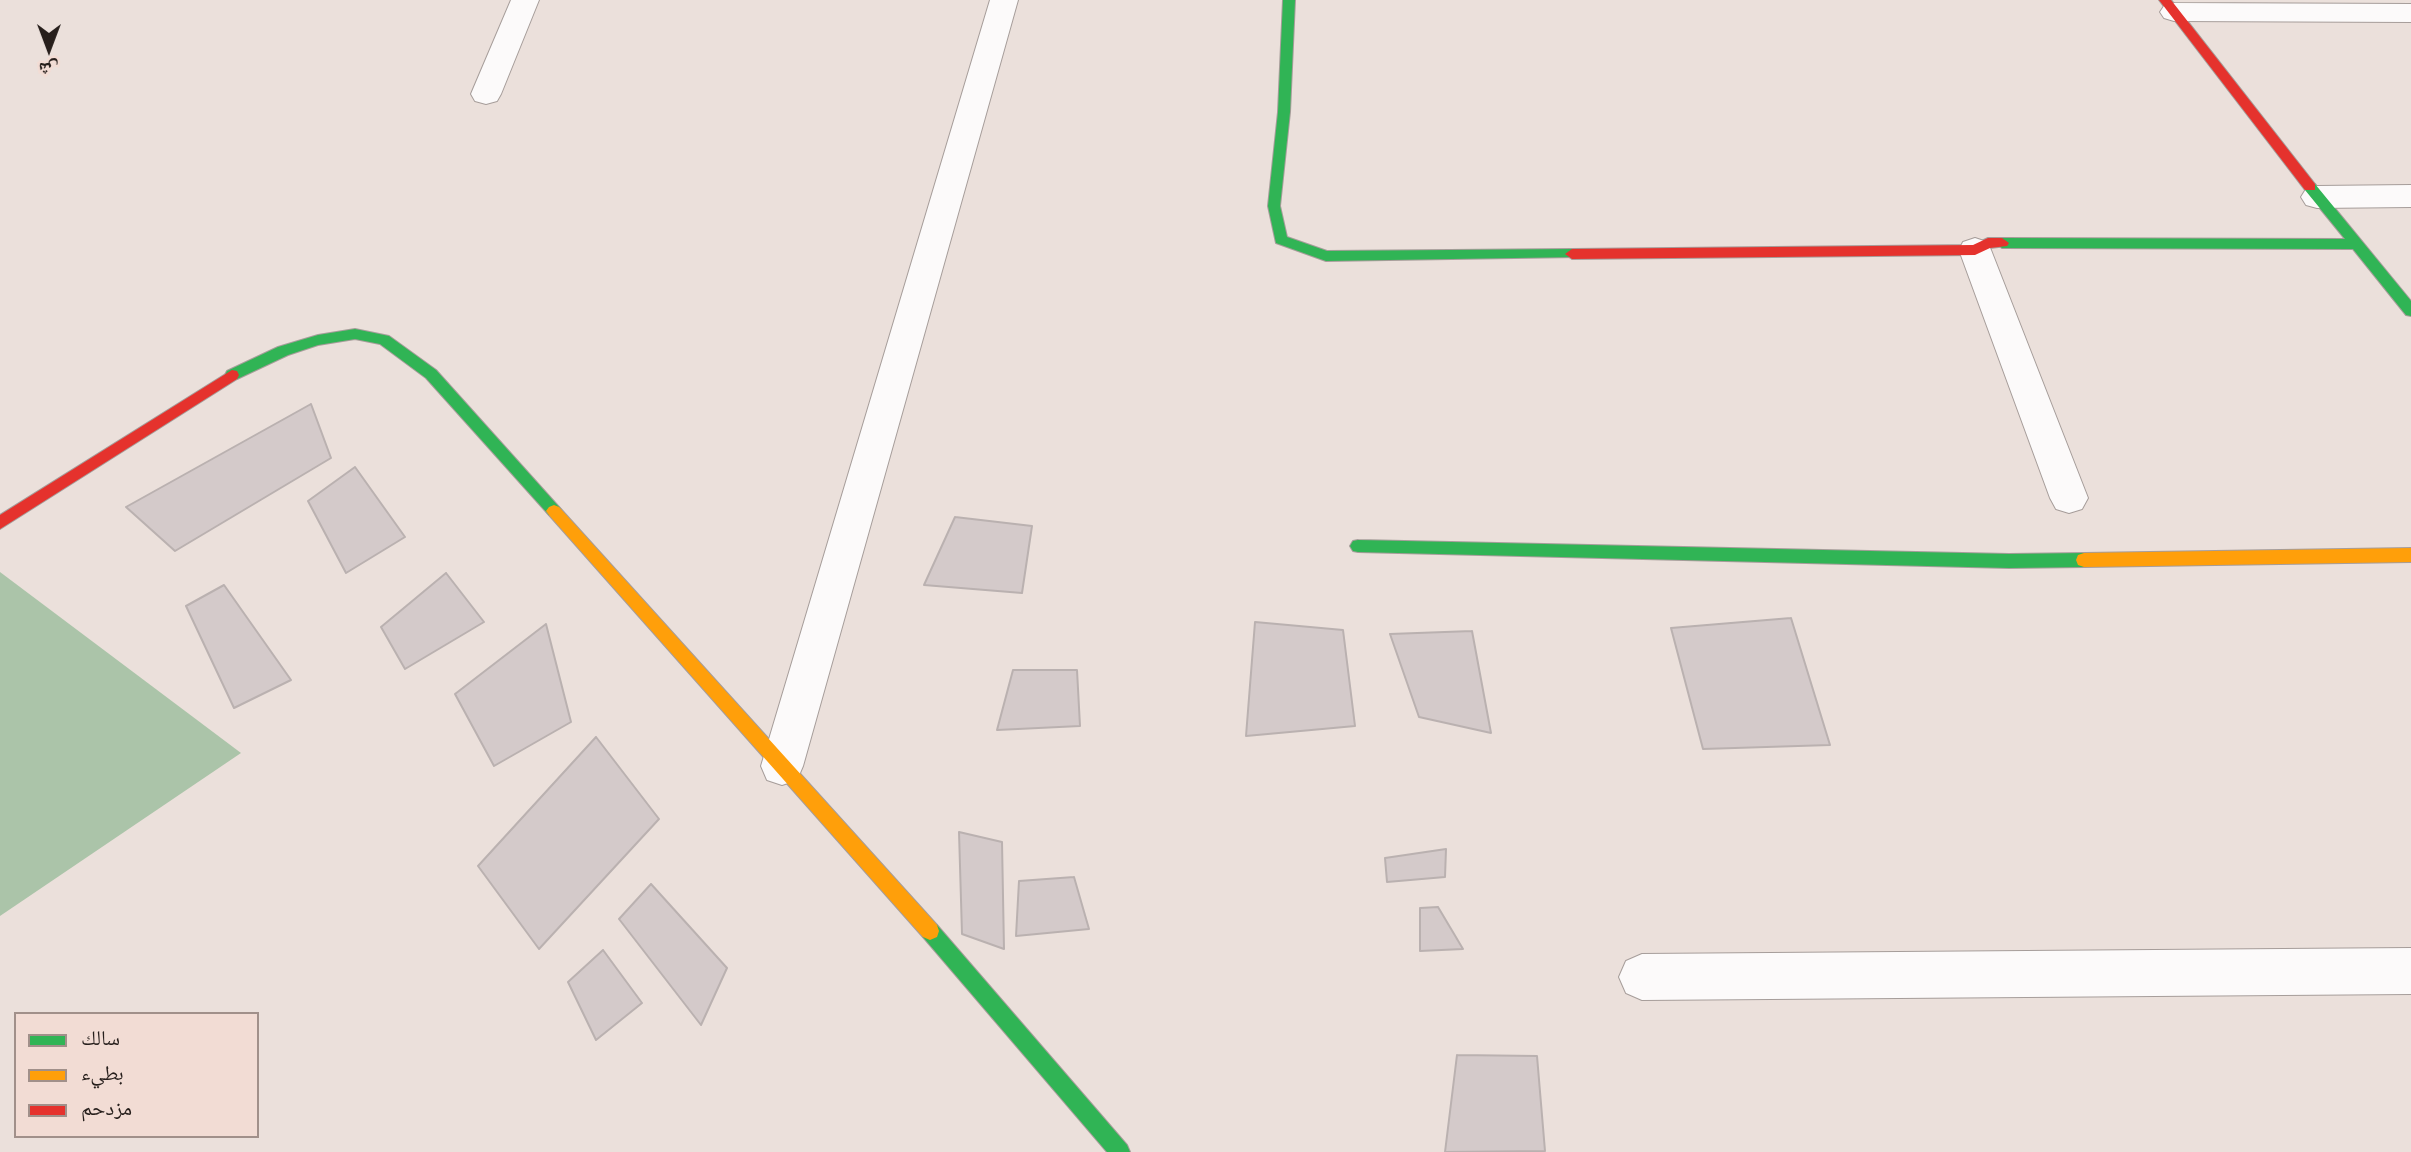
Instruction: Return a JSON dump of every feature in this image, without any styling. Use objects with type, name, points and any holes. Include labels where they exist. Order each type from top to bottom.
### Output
[{"type":"street","points":[[486,94],[525,0]]},
{"type":"street","points":[[782,766],[1004,0]]},
{"type":"street","points":[[1289,0],[1283,112],[1274,206],[1281,240],[1326,256],[1975,250],[1988,243],[2354,244]]},
{"type":"street","points":[[2170,6],[2411,13]]},
{"type":"street","points":[[2170,6],[2354,244],[2408,304]]},
{"type":"street","points":[[2317,197],[2411,196]]},
{"type":"street","points":[[1975,250],[2069,498]]},
{"type":"street","points":[[0,523],[240,370],[283,351],[318,341],[355,334],[384,340],[431,374],[903,900],[1120,1152]]},
{"type":"street","points":[[1358,546],[2009,562],[2411,555]]},
{"type":"street","points":[[1642,977],[2411,971]]},
{"type":"green space","points":[[0,572],[241,753],[0,916]]},
{"type":"building","points":[[311,404],[331,458],[175,551],[126,507]]},
{"type":"building","points":[[355,467],[405,537],[346,573],[308,501]]},
{"type":"building","points":[[955,517],[1032,526],[1022,593],[924,585]]},
{"type":"building","points":[[446,573],[484,622],[405,669],[381,627]]},
{"type":"building","points":[[224,585],[291,680],[234,708],[186,606]]},
{"type":"building","points":[[1791,618],[1830,745],[1703,749],[1671,628]]},
{"type":"building","points":[[1255,622],[1343,630],[1355,726],[1246,736]]},
{"type":"building","points":[[546,624],[571,722],[494,766],[455,694]]},
{"type":"building","points":[[1472,631],[1491,733],[1419,717],[1390,634]]},
{"type":"building","points":[[1013,670],[1077,670],[1080,726],[997,730]]},
{"type":"building","points":[[596,737],[659,819],[539,949],[478,866]]},
{"type":"building","points":[[959,832],[1002,842],[1004,949],[962,934]]},
{"type":"building","points":[[1446,849],[1445,877],[1387,882],[1385,858]]},
{"type":"building","points":[[1074,877],[1089,929],[1016,936],[1019,881]]},
{"type":"building","points":[[651,884],[727,968],[701,1025],[619,919]]},
{"type":"building","points":[[1438,907],[1463,949],[1420,951],[1420,908]]},
{"type":"building","points":[[603,950],[642,1003],[596,1040],[568,982]]},
{"type":"building","points":[[1457,1055],[1537,1056],[1545,1151],[1445,1152]]},
{"type":"traffic: fast","points":[[1289,0],[1284,112],[1274,206],[1281,240],[1326,256],[1572,254]]},
{"type":"traffic: fast","points":[[2310,187],[2411,311]]},
{"type":"traffic: fast","points":[[2002,243],[2354,244]]},
{"type":"traffic: fast","points":[[232,375],[283,351],[318,340],[355,334],[384,340],[431,374],[554,511]]},
{"type":"traffic: fast","points":[[1358,546],[2009,561],[2084,560]]},
{"type":"traffic: fast","points":[[930,931],[1120,1152]]},
{"type":"traffic: slow","points":[[554,511],[930,931]]},
{"type":"traffic: slow","points":[[2084,560],[2411,555]]},
{"type":"traffic: jam","points":[[2165,0],[2310,187]]},
{"type":"traffic: jam","points":[[1572,254],[1975,250],[1988,243],[2002,243]]},
{"type":"traffic: jam","points":[[0,523],[232,375]]}]
